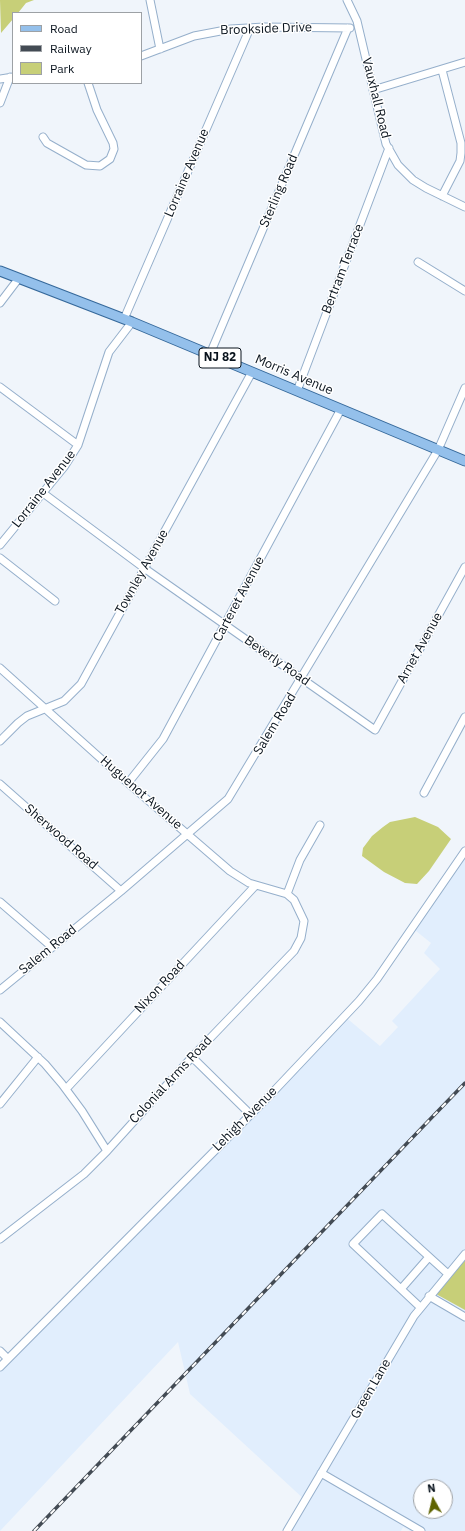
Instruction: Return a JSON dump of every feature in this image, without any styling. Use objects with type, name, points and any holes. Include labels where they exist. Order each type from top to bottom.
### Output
[{"type":"main road","name":"Morris Avenue","points":[[0,271],[128,320],[465,461]]},
{"type":"street","points":[[150,0],[160,49]]},
{"type":"street","name":"Vauxhall Road","points":[[347,0],[358,28],[389,148],[398,165],[413,180],[465,207]]},
{"type":"street","name":"Brookside Drive","points":[[142,56],[210,32],[250,28],[358,28]]},
{"type":"street","name":"Lorraine Avenue","points":[[0,545],[64,467],[78,445],[109,352],[128,320],[250,28]]},
{"type":"street","name":"Sterling Road","points":[[210,354],[348,28]]},
{"type":"street","points":[[373,90],[465,62]]},
{"type":"street","points":[[442,70],[461,143],[460,161],[442,196]]},
{"type":"street","points":[[0,79],[12,77]]},
{"type":"street","points":[[0,103],[12,77]]},
{"type":"street","points":[[43,137],[47,143],[86,165],[100,166],[110,159],[113,153],[113,143],[97,110],[88,84]]},
{"type":"street","name":"Bertram Terrace","points":[[297,391],[389,148]]},
{"type":"street","points":[[418,262],[465,291]]},
{"type":"street","points":[[0,304],[19,278]]},
{"type":"street","name":"Townley Avenue","points":[[0,740],[18,723],[64,701],[80,684],[252,372]]},
{"type":"street","points":[[0,387],[78,445]]},
{"type":"street","name":"Salem Road","points":[[0,990],[121,891],[228,799],[438,450],[465,388]]},
{"type":"street","name":"Carteret Avenue","points":[[128,783],[163,739],[341,409]]},
{"type":"street","name":"Beverly Road","points":[[43,492],[144,568],[376,730]]},
{"type":"street","points":[[0,558],[55,601]]},
{"type":"street","name":"Arnet Avenue","points":[[376,730],[465,567]]},
{"type":"street","name":"Huguenot Avenue","points":[[0,668],[128,783],[188,833],[230,871],[255,886],[287,894],[294,900]]},
{"type":"street","points":[[424,793],[465,717]]},
{"type":"street","name":"Sherwood Road","points":[[0,784],[121,891]]},
{"type":"street","points":[[287,894],[300,860],[320,825]]},
{"type":"street","name":"Lehigh Avenue","points":[[0,1367],[355,1006],[377,980],[465,851]]},
{"type":"street","name":"Nixon Road","points":[[66,1089],[255,886]]},
{"type":"street","name":"Colonial Arms Road","points":[[0,1238],[84,1174],[298,945],[304,921],[294,900]]},
{"type":"street","points":[[0,902],[52,947]]},
{"type":"street","points":[[0,1022],[38,1057],[66,1089],[107,1151]]},
{"type":"street","points":[[0,1104],[38,1057]]},
{"type":"street","points":[[192,1057],[250,1114]]},
{"type":"street","points":[[420,1307],[353,1244],[382,1214],[448,1274]]},
{"type":"street","name":"Green Lane","points":[[287,1531],[420,1307],[465,1254]]},
{"type":"street","points":[[401,1289],[429,1257]]},
{"type":"street","points":[[428,1296],[465,1317]]},
{"type":"street","points":[[0,1351],[8,1359]]},
{"type":"street","points":[[321,1473],[421,1531]]},
{"type":"shaded area","points":[[465,850],[465,1260],[436,1294],[465,1310],[465,1531],[410,1531],[403,1527],[401,1531],[290,1531],[306,1501],[190,1394],[178,1342],[0,1531],[0,1370],[343,1015],[380,1046],[398,1027],[392,1021],[440,969],[424,953],[431,943],[411,927]]},
{"type":"green space","points":[[0,0],[34,0],[26,3],[19,12],[12,12],[12,20],[1,33]]},
{"type":"green space","points":[[415,817],[438,827],[451,839],[429,871],[417,884],[405,883],[384,872],[362,856],[363,848],[372,836],[383,827],[390,822]]},
{"type":"green space","points":[[465,1260],[465,1310],[436,1294]]},
{"type":"railway","points":[[34,1531],[465,1083]]}]
